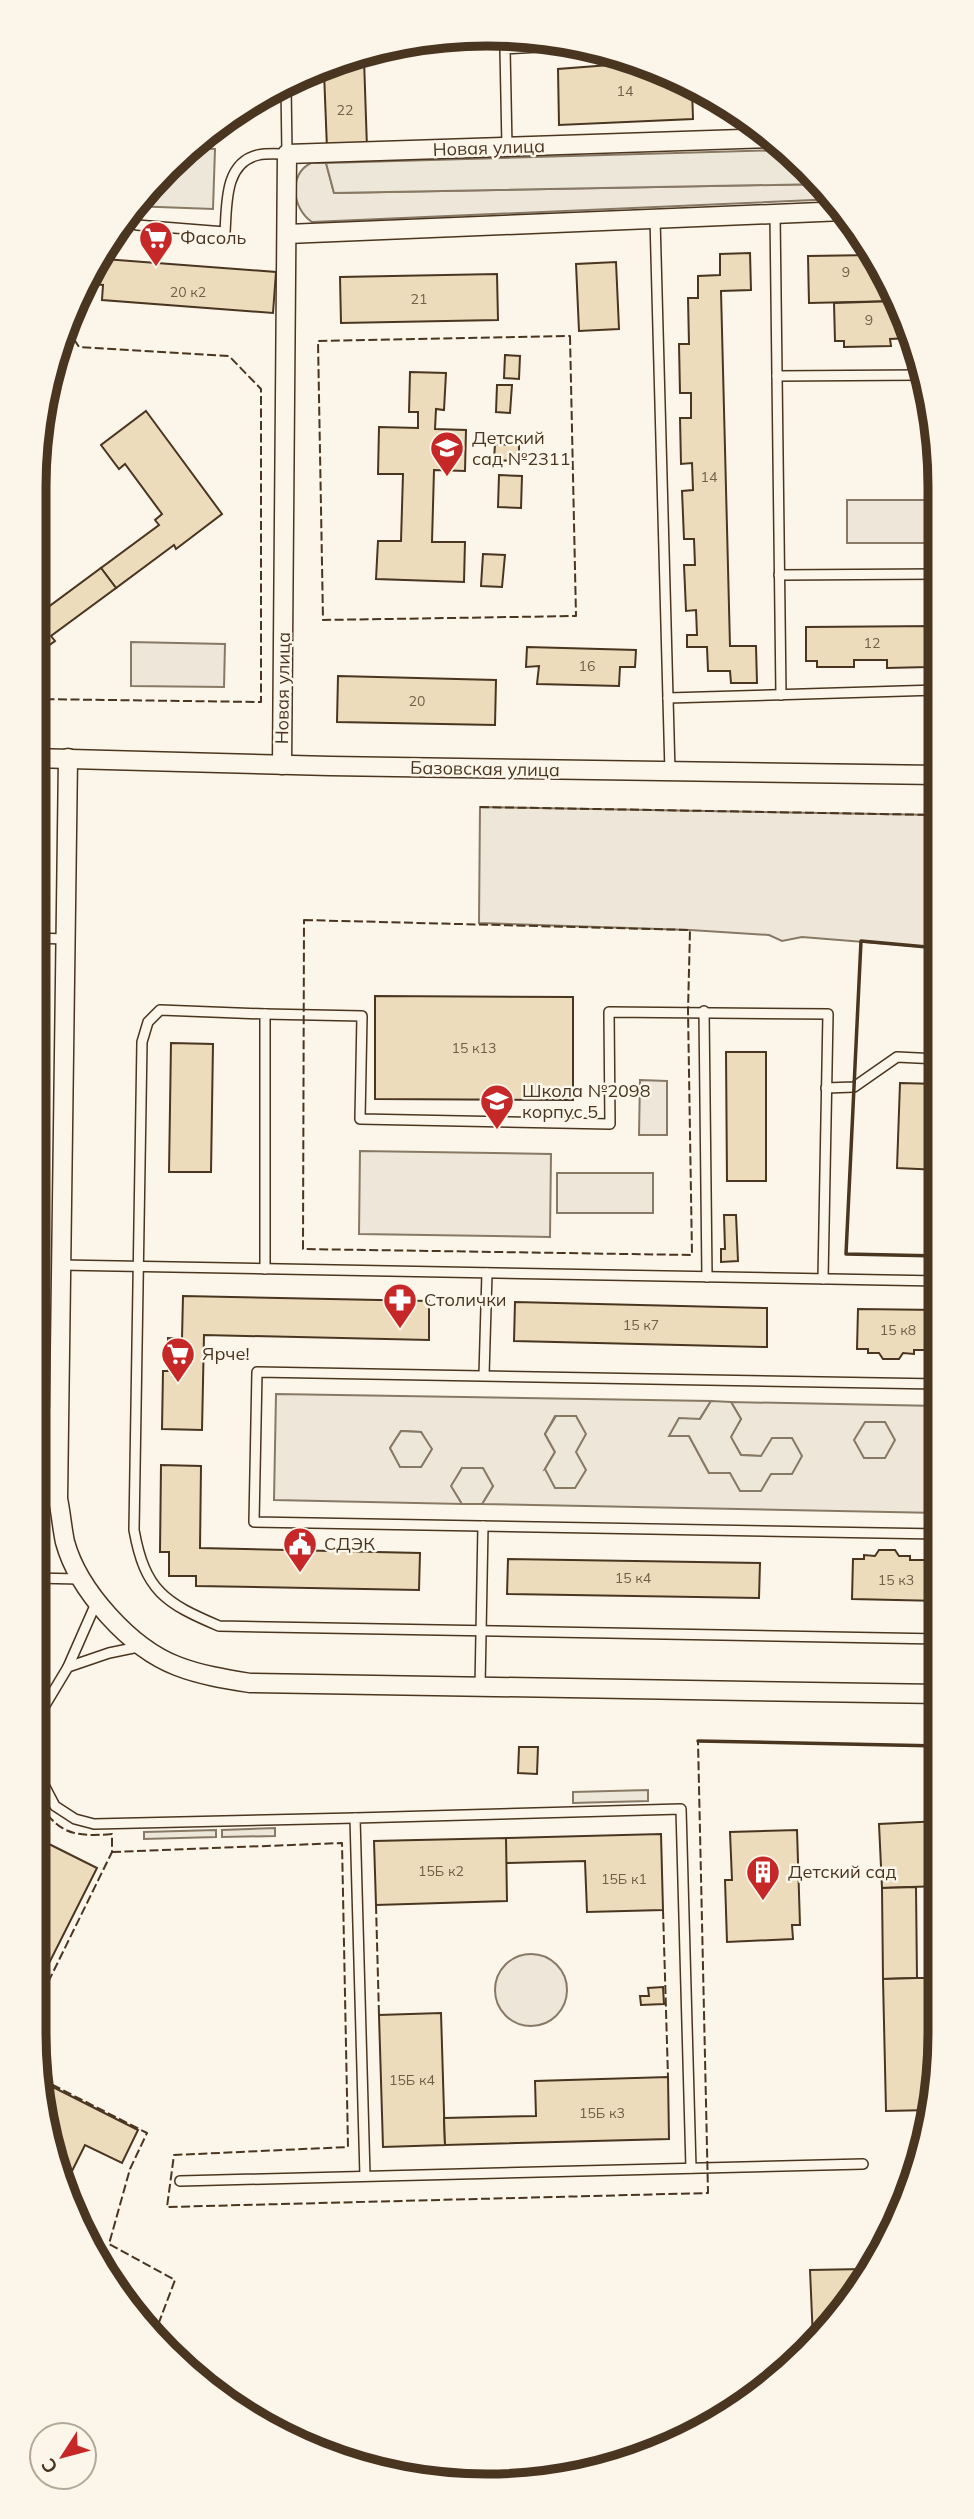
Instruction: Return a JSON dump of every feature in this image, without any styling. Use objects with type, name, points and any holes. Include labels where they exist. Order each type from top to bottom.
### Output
[{"type":"street","name":"Новая улица","points":[[282,765],[288,234],[286,154],[758,138]]},
{"type":"street","points":[[288,234],[832,212]]},
{"type":"street","name":"Базовская улица","points":[[46,758],[282,765],[928,775]]},
{"type":"street","points":[[68,758],[58,1499],[66,1544],[82,1579],[106,1614],[143,1646],[174,1665],[206,1675],[250,1683],[928,1695]]},
{"type":"lane","points":[[505,46],[507,147]]},
{"type":"lane","points":[[137,225],[225,232],[228,191],[233,174],[244,161],[258,155],[286,154],[286,94]]},
{"type":"lane","points":[[775,214],[780,695]]},
{"type":"lane","points":[[655,219],[670,772]]},
{"type":"lane","points":[[777,376],[914,375]]},
{"type":"lane","points":[[779,575],[928,574]]},
{"type":"lane","points":[[668,698],[928,690]]},
{"type":"lane","points":[[46,938],[66,939]]},
{"type":"lane","points":[[823,1279],[828,1014],[609,1012],[610,1124],[360,1119],[362,1016],[160,1010],[148,1022],[142,1042],[134,1530],[139,1558],[154,1586],[179,1609],[219,1626],[928,1639]]},
{"type":"lane","points":[[704,1011],[707,1277]]},
{"type":"lane","points":[[265,1014],[265,1269]]},
{"type":"lane","points":[[826,1088],[854,1087],[897,1057],[928,1059]]},
{"type":"lane","points":[[61,1265],[928,1281]]},
{"type":"lane","points":[[484,1376],[488,1273]]},
{"type":"lane","points":[[928,1384],[257,1372],[254,1522],[928,1534]]},
{"type":"lane","points":[[46,1412],[60,1413]]},
{"type":"lane","points":[[46,1444],[59,1445]]},
{"type":"lane","points":[[480,1687],[482,1526]]},
{"type":"lane","points":[[46,1578],[82,1579]]},
{"type":"lane","points":[[46,1704],[68,1667],[97,1601]]},
{"type":"lane","points":[[68,1667],[109,1653],[143,1646]]},
{"type":"lane","points":[[46,1789],[55,1806],[75,1819],[94,1824],[681,1809],[691,2168]]},
{"type":"lane","points":[[355,1818],[365,2176]]},
{"type":"lane","points":[[180,2181],[863,2164]]},
{"type":"shaded area","points":[[204,148],[215,149],[213,209],[146,207]]},
{"type":"shaded area","points":[[772,150],[808,184],[334,193],[326,163]]},
{"type":"shaded area","points":[[311,163],[326,163],[334,193],[808,184],[822,200],[312,222],[300,209],[295,192],[299,175]]},
{"type":"shaded area","points":[[847,500],[928,500],[928,543],[847,543]]},
{"type":"shaded area","points":[[131,642],[225,644],[224,687],[131,686]]},
{"type":"shaded area","points":[[480,807],[928,815],[928,947],[802,937],[782,941],[769,935],[690,930],[479,923]]},
{"type":"shaded area","points":[[640,1080],[667,1081],[667,1135],[639,1135]]},
{"type":"shaded area","points":[[360,1151],[551,1154],[550,1237],[359,1234]]},
{"type":"shaded area","points":[[557,1173],[653,1173],[653,1213],[557,1213]]},
{"type":"shaded area","points":[[276,1394],[711,1401],[689,1436],[709,1473],[761,1456],[741,1455],[730,1437],[741,1419],[731,1402],[928,1406],[928,1513],[482,1504],[493,1486],[462,1468],[452,1486],[462,1504],[274,1500]],"holes":[[[555,1416],[576,1416],[576,1452],[545,1469],[555,1452],[545,1434]],[[401,1431],[421,1432],[431,1450],[421,1467],[401,1467],[390,1448]]]},
{"type":"shaded area","points":[[711,1401],[731,1402],[741,1419],[731,1437],[741,1455],[761,1456],[772,1438],[792,1438],[802,1456],[792,1474],[771,1474],[761,1491],[740,1491],[730,1473],[709,1473],[689,1436],[669,1436],[679,1418],[700,1419]]},
{"type":"shaded area","points":[[556,1416],[576,1416],[586,1434],[576,1452],[586,1470],[575,1488],[555,1488],[545,1469],[555,1452],[545,1434]]},
{"type":"shaded area","points":[[865,1422],[885,1422],[895,1440],[885,1458],[864,1458],[854,1440]]},
{"type":"shaded area","points":[[401,1431],[421,1432],[432,1449],[421,1467],[400,1467],[390,1448]]},
{"type":"shaded area","points":[[462,1468],[483,1468],[493,1486],[482,1504],[462,1504],[451,1486]]},
{"type":"shaded area","points":[[648,1790],[648,1801],[573,1803],[573,1792]]},
{"type":"shaded area","points":[[275,1828],[275,1836],[222,1837],[222,1830]]},
{"type":"shaded area","points":[[216,1830],[216,1837],[144,1839],[144,1832]]},
{"type":"shaded area","points":[[531,1954],[551,1960],[561,1970],[567,1990],[561,2010],[551,2020],[531,2026],[511,2020],[501,2010],[495,1990],[501,1970],[511,1960]]},
{"type":"building","points":[[364,64],[367,148],[327,149],[324,77]]},
{"type":"building","points":[[614,65],[656,79],[692,97],[693,119],[559,125],[558,69]]},
{"type":"building","points":[[750,253],[751,290],[721,291],[730,646],[756,646],[757,683],[731,683],[730,671],[708,671],[707,647],[687,647],[687,635],[697,635],[696,610],[686,611],[684,565],[695,565],[694,539],[684,539],[682,491],[693,490],[692,463],[681,464],[680,418],[691,418],[691,393],[680,393],[679,344],[689,344],[688,298],[698,298],[698,276],[720,275],[720,254]]},
{"type":"building","points":[[862,255],[887,301],[809,303],[808,256]]},
{"type":"building","points":[[109,259],[276,272],[273,313],[102,300],[103,285],[95,284]]},
{"type":"building","points":[[616,262],[619,329],[579,331],[576,264]]},
{"type":"building","points":[[497,274],[498,320],[341,323],[340,277]]},
{"type":"building","points":[[887,301],[903,338],[890,339],[891,346],[844,347],[844,341],[835,341],[834,303]]},
{"type":"building","points":[[505,355],[520,356],[519,379],[504,378]]},
{"type":"building","points":[[410,372],[446,373],[444,410],[436,409],[435,429],[466,430],[465,471],[434,470],[432,542],[465,542],[464,582],[376,579],[378,541],[401,541],[403,474],[378,474],[379,427],[418,428],[418,412],[409,412]]},
{"type":"building","points":[[497,385],[512,385],[510,413],[496,412]]},
{"type":"building","points":[[146,411],[222,514],[176,549],[174,545],[116,588],[101,568],[159,525],[155,520],[162,514],[125,464],[119,469],[101,445]]},
{"type":"building","points":[[495,444],[519,445],[519,461],[494,460]]},
{"type":"building","points":[[499,475],[522,476],[521,508],[498,507]]},
{"type":"building","points":[[483,554],[505,555],[502,587],[481,586]]},
{"type":"building","points":[[101,568],[116,588],[51,636],[55,641],[46,648],[46,609]]},
{"type":"building","points":[[928,626],[928,667],[887,668],[887,660],[854,660],[854,667],[817,667],[817,661],[806,661],[806,627]]},
{"type":"building","points":[[527,647],[636,650],[635,667],[620,667],[619,686],[537,684],[539,666],[526,667]]},
{"type":"building","points":[[338,676],[496,680],[495,725],[337,722]]},
{"type":"building","points":[[375,996],[573,997],[573,1100],[375,1099]]},
{"type":"building","points":[[171,1043],[213,1044],[211,1172],[169,1172]]},
{"type":"building","points":[[726,1052],[766,1052],[766,1181],[727,1181]]},
{"type":"building","points":[[900,1083],[928,1084],[928,1169],[897,1168]]},
{"type":"building","points":[[724,1215],[736,1215],[738,1261],[721,1262],[721,1249],[725,1249]]},
{"type":"building","points":[[183,1296],[429,1301],[429,1340],[204,1335],[202,1430],[162,1429],[163,1371],[168,1371],[168,1338],[182,1339]]},
{"type":"building","points":[[515,1302],[767,1308],[767,1347],[514,1341]]},
{"type":"building","points":[[858,1309],[928,1310],[928,1350],[914,1350],[914,1354],[903,1353],[899,1359],[883,1359],[879,1353],[857,1349]]},
{"type":"building","points":[[161,1465],[201,1466],[200,1548],[420,1553],[419,1590],[196,1586],[196,1576],[169,1576],[169,1552],[160,1552]]},
{"type":"building","points":[[879,1550],[895,1550],[899,1556],[910,1556],[910,1560],[928,1560],[928,1601],[852,1599],[853,1559],[864,1559],[864,1555],[875,1556]]},
{"type":"building","points":[[508,1559],[760,1563],[759,1598],[507,1594]]},
{"type":"building","points":[[519,1747],[538,1747],[537,1774],[518,1773]]},
{"type":"building","points":[[928,1822],[928,1886],[882,1888],[879,1824]]},
{"type":"building","name":"Детский сад","points":[[797,1830],[800,1925],[792,1925],[793,1939],[727,1942],[725,1880],[732,1880],[730,1832]]},
{"type":"building","points":[[661,1834],[663,1910],[587,1912],[585,1861],[506,1863],[506,1838]]},
{"type":"building","points":[[506,1838],[507,1901],[376,1905],[374,1841]]},
{"type":"building","points":[[46,1842],[97,1868],[46,1969]]},
{"type":"building","points":[[916,1887],[917,1978],[883,1979],[882,1888]]},
{"type":"building","points":[[928,1978],[928,2061],[921,2110],[886,2111],[883,1979]]},
{"type":"building","points":[[663,1987],[664,2004],[641,2005],[640,1996],[649,1996],[648,1988]]},
{"type":"building","points":[[441,2013],[445,2145],[383,2147],[379,2015]]},
{"type":"building","points":[[668,2077],[669,2139],[445,2145],[444,2118],[536,2116],[535,2081]]},
{"type":"building","points":[[48,2085],[138,2130],[122,2163],[85,2145],[70,2176],[54,2118]]},
{"type":"building","points":[[859,2269],[813,2330],[810,2270]]},
{"type":"fence","points":[[46,699],[261,702],[261,389],[229,356],[79,347],[72,336]]},
{"type":"fence","points":[[570,336],[576,616],[323,620],[318,341],[570,336]]},
{"type":"fence","points":[[480,807],[928,815]]},
{"type":"fence","points":[[304,920],[690,930],[688,1011],[692,1255],[303,1249],[304,920]]},
{"type":"fence","points":[[112,1852],[342,1843],[348,2147],[174,2155],[167,2207],[708,2193],[698,1741]]},
{"type":"fence","points":[[46,1813],[57,1824],[74,1833],[112,1834],[112,1852],[46,1987]]},
{"type":"fence","points":[[376,1905],[379,2015]]},
{"type":"fence","points":[[663,1910],[668,2077]]},
{"type":"fence","points":[[48,2083],[147,2133],[130,2169],[109,2244],[175,2280],[158,2326]]},
{"type":"wall","points":[[928,947],[861,941],[846,1254],[928,1256]]},
{"type":"wall","points":[[698,1741],[928,1746]]},
{"type":"place","name":"Фасоль","points":[[156,268]]},
{"type":"place","name":"Детский сад №2311","points":[[447,478]]},
{"type":"place","name":"Школа №2098 корпус 5","points":[[497,1131]]},
{"type":"place","name":"Столички","points":[[400,1330]]},
{"type":"place","name":"Ярче!","points":[[178,1384]]},
{"type":"place","name":"СДЭК","points":[[300,1574]]},
{"type":"place","name":"Детский сад","points":[[763,1902]]}]
